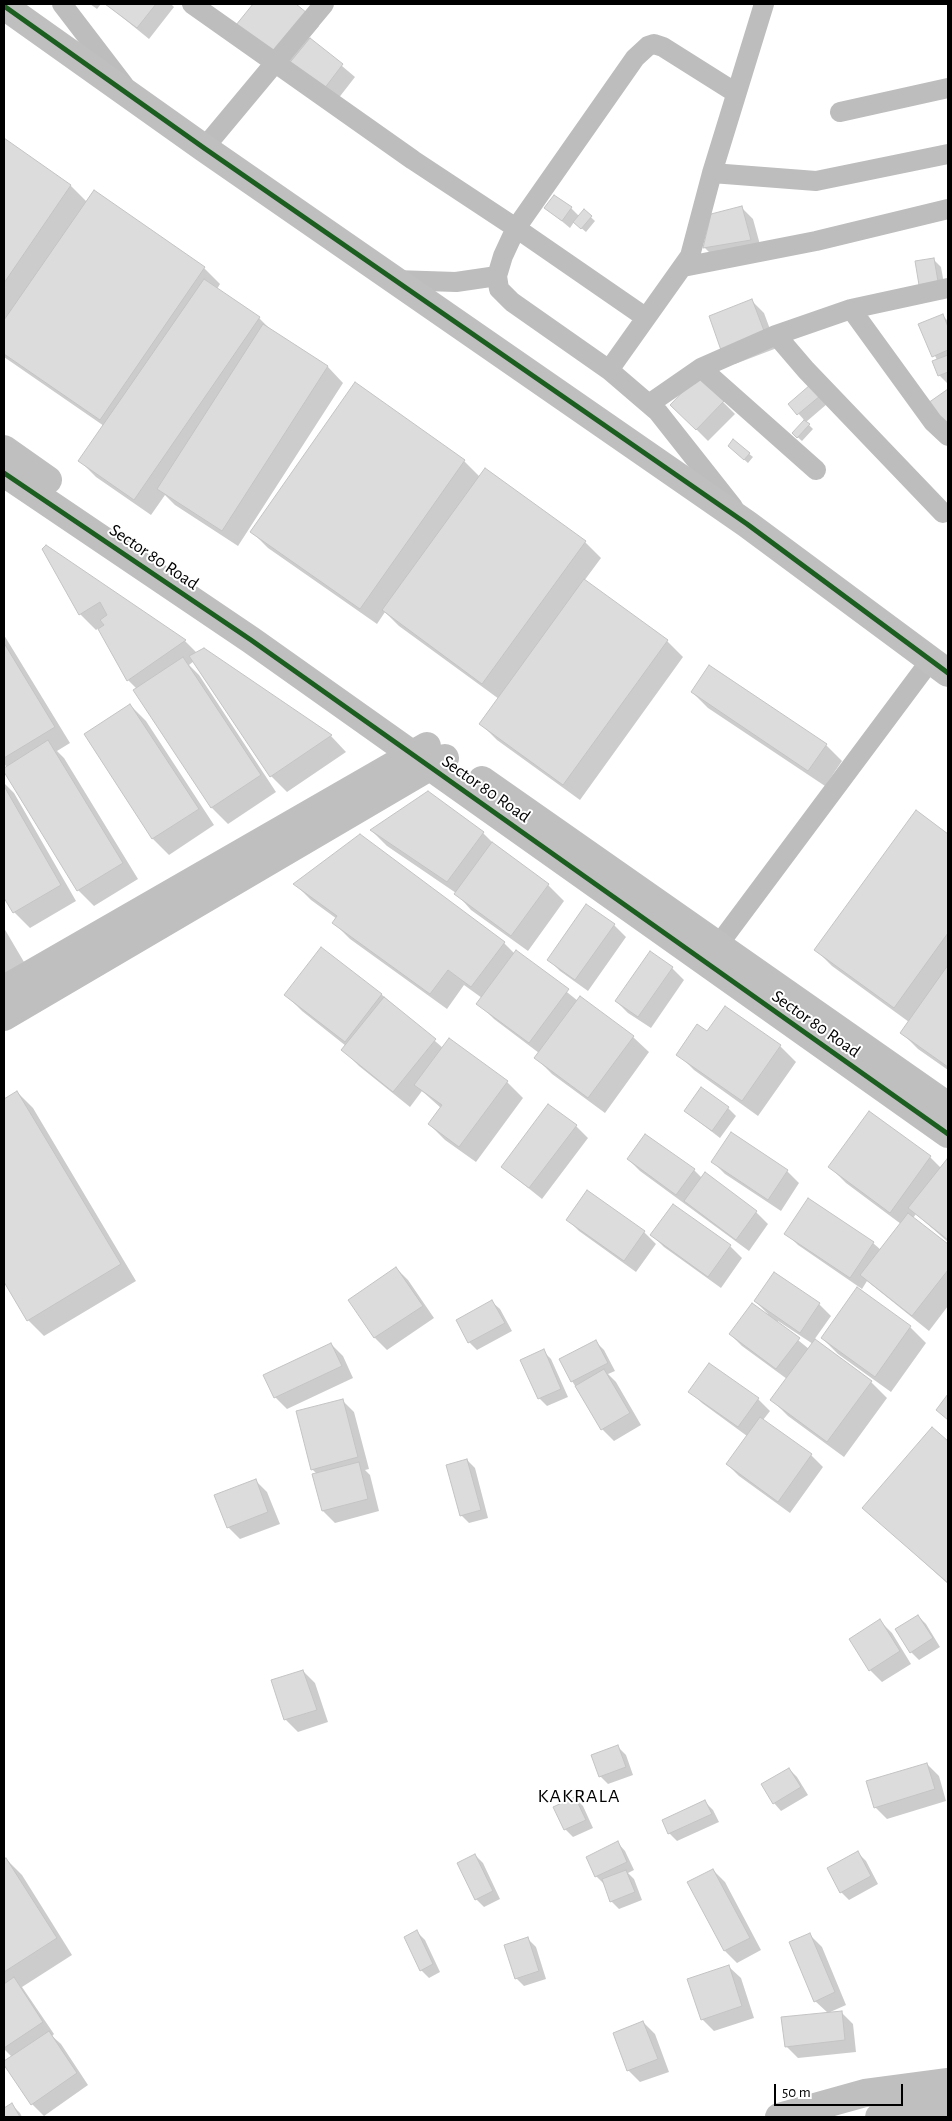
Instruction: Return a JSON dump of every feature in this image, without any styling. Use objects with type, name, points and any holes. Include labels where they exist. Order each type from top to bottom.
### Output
[{"type":"street","points":[[62,4],[134,98]]},
{"type":"street","points":[[192,4],[412,160],[516,228],[645,317]]},
{"type":"street","points":[[204,148],[274,61],[324,4]]},
{"type":"street","points":[[609,370],[690,256],[712,173],[764,4]]},
{"type":"street","points":[[4,6],[204,148],[747,524],[939,667],[712,954]]},
{"type":"street","points":[[736,93],[663,47],[654,44],[648,46],[636,58],[516,228],[502,256],[497,276],[499,289],[512,302],[609,370],[658,412],[747,524]]},
{"type":"street","points":[[840,112],[948,88]]},
{"type":"street","points":[[712,173],[816,181],[948,154]]},
{"type":"street","points":[[683,267],[816,241],[948,209]]},
{"type":"street","points":[[395,280],[456,282],[497,276]]},
{"type":"street","points":[[649,404],[701,368],[776,335],[851,309],[948,288]]},
{"type":"street","points":[[851,309],[933,422],[948,436]]},
{"type":"street","points":[[776,335],[806,370],[943,514]]},
{"type":"street","points":[[701,368],[816,470]]},
{"type":"street","name":"Sector 80 Road","points":[[4,450],[712,954],[948,1134]]},
{"type":"street","name":"Sector 80 Road","points":[[4,473],[251,640],[431,755]]},
{"type":"street","points":[[4,990],[431,755]]},
{"type":"street","points":[[4,1017],[431,755]]},
{"type":"street","name":"Sector 80 Road","points":[[712,954],[948,1106]]},
{"type":"street","points":[[781,2117],[865,2092],[948,2082]]},
{"type":"street","points":[[879,2117],[948,2107]]},
{"type":"building","points":[[105,4],[156,4],[137,28]]},
{"type":"building","points":[[253,4],[296,4],[307,13],[274,55],[236,25]]},
{"type":"building","points":[[310,38],[343,64],[321,93],[287,66]]},
{"type":"building","points":[[4,138],[71,185],[4,283]]},
{"type":"building","points":[[94,190],[205,267],[100,420],[4,354],[4,320]]},
{"type":"building","points":[[554,195],[572,207],[562,221],[544,208]]},
{"type":"building","points":[[742,206],[751,240],[703,248],[711,214]]},
{"type":"building","points":[[584,209],[592,216],[581,229],[573,222]]},
{"type":"building","points":[[934,258],[939,287],[920,291],[915,261]]},
{"type":"building","points":[[204,279],[260,317],[134,500],[78,461]]},
{"type":"building","points":[[752,299],[766,336],[722,353],[709,316]]},
{"type":"building","points":[[943,314],[948,327],[948,350],[932,357],[918,324]]},
{"type":"building","points":[[263,324],[328,366],[222,531],[157,489]]},
{"type":"building","points":[[948,355],[948,372],[938,376],[932,361]]},
{"type":"building","points":[[698,376],[724,401],[696,430],[670,405]]},
{"type":"building","points":[[355,382],[465,460],[360,609],[250,532]]},
{"type":"building","points":[[810,385],[820,396],[797,415],[788,404]]},
{"type":"building","points":[[948,389],[948,431],[928,403]]},
{"type":"building","points":[[804,420],[810,424],[797,438],[792,433]]},
{"type":"building","points":[[733,439],[750,453],[744,460],[728,446]]},
{"type":"building","points":[[485,468],[586,541],[482,684],[382,610]]},
{"type":"building","points":[[46,545],[186,640],[127,681],[98,629],[104,625],[100,620],[107,615],[100,602],[79,615],[42,549]]},
{"type":"building","points":[[584,579],[668,640],[563,785],[479,724]]},
{"type":"building","points":[[4,643],[55,727],[4,758]]},
{"type":"building","points":[[204,648],[332,735],[270,777],[189,656]]},
{"type":"building","points":[[183,657],[261,775],[211,808],[133,690]]},
{"type":"building","points":[[709,665],[827,744],[808,771],[691,692]]},
{"type":"building","points":[[130,704],[199,809],[152,839],[84,734]]},
{"type":"building","points":[[48,740],[123,863],[77,891],[4,772],[4,768]]},
{"type":"building","points":[[4,786],[61,885],[13,913],[4,898]]},
{"type":"building","points":[[428,791],[484,832],[447,882],[370,830]]},
{"type":"building","points":[[916,810],[948,834],[948,933],[894,1008],[814,950]]},
{"type":"building","points":[[360,834],[505,942],[471,987],[448,970],[430,994],[332,923],[337,916],[293,884]]},
{"type":"building","points":[[492,842],[549,884],[511,936],[454,894]]},
{"type":"building","points":[[586,904],[615,924],[575,980],[547,960]]},
{"type":"building","points":[[321,947],[382,994],[345,1042],[284,995]]},
{"type":"building","points":[[516,950],[569,989],[529,1043],[476,1004]]},
{"type":"building","points":[[650,951],[673,967],[638,1017],[615,1001]]},
{"type":"building","points":[[948,965],[948,1067],[900,1033]]},
{"type":"building","points":[[580,996],[634,1036],[588,1098],[534,1058]]},
{"type":"building","points":[[384,997],[436,1039],[393,1092],[341,1050]]},
{"type":"building","points":[[725,1006],[781,1045],[742,1101],[676,1055],[697,1024],[707,1031]]},
{"type":"building","points":[[449,1038],[508,1081],[459,1147],[428,1124],[442,1105],[414,1085]]},
{"type":"building","points":[[701,1087],[729,1107],[712,1131],[684,1111]]},
{"type":"building","points":[[17,1091],[121,1264],[27,1321],[4,1282],[4,1099]]},
{"type":"building","points":[[548,1104],[577,1125],[529,1188],[501,1167]]},
{"type":"building","points":[[869,1111],[931,1156],[890,1213],[828,1167]]},
{"type":"building","points":[[731,1132],[788,1170],[768,1200],[711,1162]]},
{"type":"building","points":[[645,1134],[695,1169],[676,1195],[627,1159]]},
{"type":"building","points":[[948,1160],[948,1240],[908,1208]]},
{"type":"building","points":[[705,1172],[757,1211],[736,1240],[684,1201]]},
{"type":"building","points":[[587,1190],[645,1231],[624,1261],[566,1220]]},
{"type":"building","points":[[808,1198],[874,1242],[850,1278],[784,1234]]},
{"type":"building","points":[[673,1204],[731,1245],[708,1277],[650,1235]]},
{"type":"building","points":[[908,1213],[948,1244],[948,1270],[912,1316],[860,1275]]},
{"type":"building","points":[[396,1267],[423,1306],[374,1338],[348,1300]]},
{"type":"building","points":[[774,1272],[820,1303],[800,1333],[754,1301]]},
{"type":"building","points":[[857,1287],[911,1326],[875,1377],[821,1338]]},
{"type":"building","points":[[492,1300],[505,1323],[468,1343],[456,1320]]},
{"type":"building","points":[[752,1303],[800,1338],[776,1369],[729,1334]]},
{"type":"building","points":[[815,1339],[872,1381],[827,1442],[770,1400]]},
{"type":"building","points":[[596,1340],[608,1363],[571,1382],[559,1359]]},
{"type":"building","points":[[331,1343],[342,1366],[274,1398],[263,1375]]},
{"type":"building","points":[[544,1349],[561,1389],[538,1399],[520,1360]]},
{"type":"building","points":[[709,1363],[759,1398],[738,1427],[688,1392]]},
{"type":"building","points":[[604,1369],[630,1413],[601,1430],[575,1386]]},
{"type":"building","points":[[948,1394],[948,1420],[936,1410]]},
{"type":"building","points":[[343,1399],[358,1457],[311,1470],[296,1411]]},
{"type":"building","points":[[760,1417],[812,1454],[778,1502],[726,1464]]},
{"type":"building","points":[[932,1427],[948,1441],[948,1583],[862,1508]]},
{"type":"building","points":[[467,1459],[481,1510],[460,1516],[446,1465]]},
{"type":"building","points":[[359,1462],[368,1499],[322,1511],[312,1474]]},
{"type":"building","points":[[256,1479],[268,1512],[227,1528],[214,1495]]},
{"type":"building","points":[[918,1615],[933,1638],[910,1653],[895,1629]]},
{"type":"building","points":[[880,1619],[900,1651],[869,1671],[849,1639]]},
{"type":"building","points":[[303,1670],[317,1710],[284,1720],[271,1680]]},
{"type":"building","points":[[618,1745],[626,1767],[599,1777],[591,1755]]},
{"type":"building","points":[[927,1763],[935,1789],[874,1808],[866,1781]]},
{"type":"building","points":[[789,1768],[801,1787],[773,1804],[761,1784]]},
{"type":"building","points":[[575,1797],[586,1820],[564,1830],[553,1807]]},
{"type":"building","points":[[705,1800],[712,1814],[668,1834],[662,1820]]},
{"type":"building","points":[[618,1841],[627,1862],[595,1877],[586,1857]]},
{"type":"building","points":[[858,1851],[871,1876],[840,1893],[827,1868]]},
{"type":"building","points":[[475,1854],[493,1891],[475,1900],[457,1863]]},
{"type":"building","points":[[6,1858],[57,1938],[4,1972],[4,1859]]},
{"type":"building","points":[[713,1869],[750,1938],[724,1951],[687,1882]]},
{"type":"building","points":[[626,1870],[635,1892],[610,1902],[602,1879]]},
{"type":"building","points":[[417,1930],[433,1964],[420,1971],[404,1937]]},
{"type":"building","points":[[810,1933],[835,1992],[814,2002],[789,1942]]},
{"type":"building","points":[[528,1937],[539,1971],[515,1979],[504,1945]]},
{"type":"building","points":[[729,1965],[742,2006],[701,2020],[687,1979]]},
{"type":"building","points":[[14,1977],[43,2022],[4,2048],[4,1984]]},
{"type":"building","points":[[842,2011],[845,2040],[785,2047],[781,2017]]},
{"type":"building","points":[[643,2021],[658,2059],[627,2071],[613,2033]]},
{"type":"building","points":[[49,2031],[77,2073],[31,2105],[4,2065],[4,2061]]},
{"type":"building","points":[[12,2103],[20,2117],[4,2117],[4,2108]]},
{"type":"cycle path","points":[[4,6],[204,148],[747,524],[948,673]]},
{"type":"cycle path","points":[[4,473],[251,640],[948,1134]]},
{"type":"district","name":"KAKRALA","points":[[579,1796]]}]
